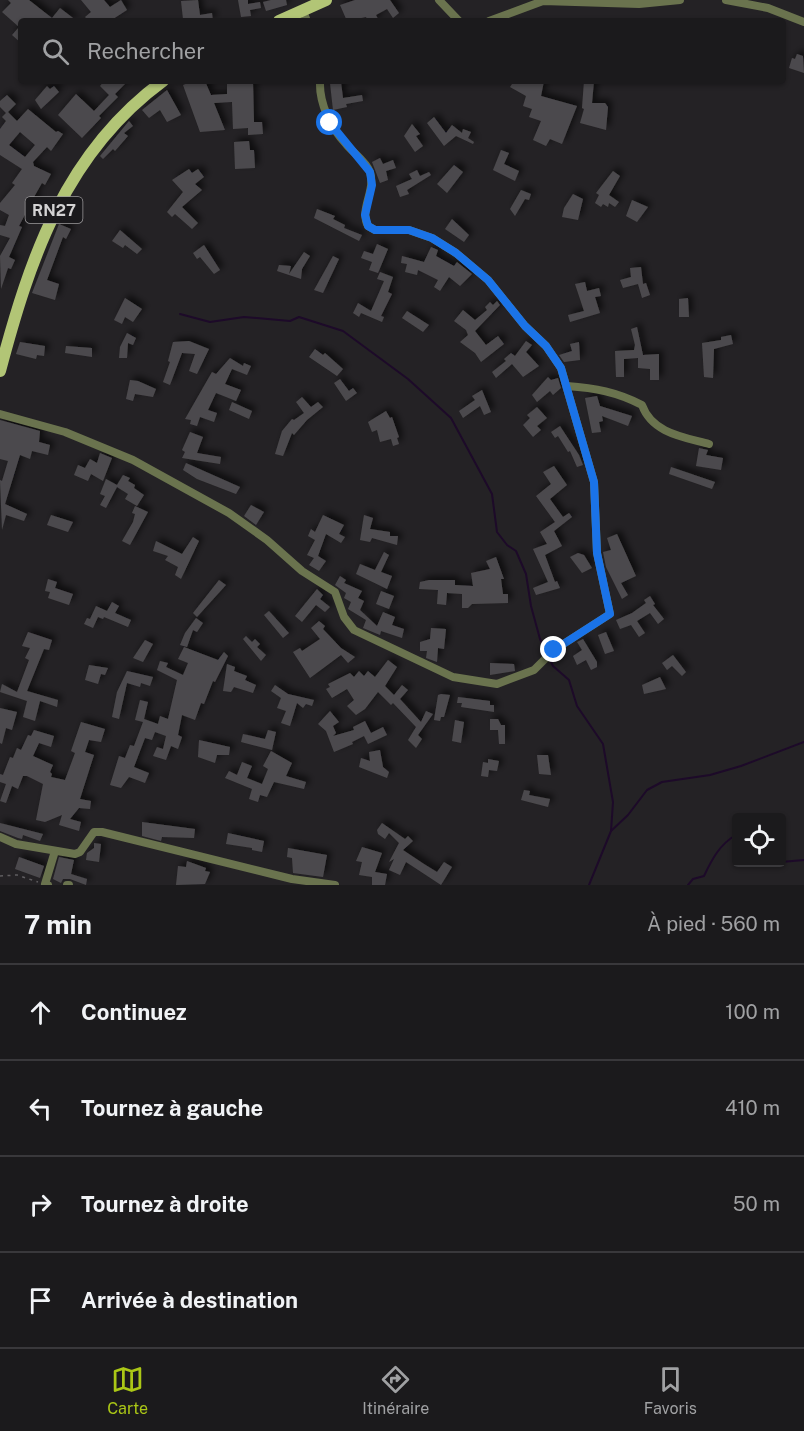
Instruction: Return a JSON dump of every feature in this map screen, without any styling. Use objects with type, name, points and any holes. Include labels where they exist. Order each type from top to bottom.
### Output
[{"type":"main road","points":[[305,16],[326,0]]},
{"type":"main road","name":"RN27","points":[[0,371],[45,230],[58,201],[80,167],[119,119],[160,84]]},
{"type":"street","points":[[439,0],[456,18]]},
{"type":"street","points":[[497,18],[543,1],[639,4],[680,0]]},
{"type":"street","points":[[726,0],[768,8],[804,22]]},
{"type":"street","points":[[0,414],[65,432],[132,460],[242,521],[302,571],[335,592],[344,617],[354,630],[453,677],[496,684],[534,670],[554,650],[610,614],[597,553],[594,482],[561,368],[546,346],[525,326],[488,280],[456,253],[432,238],[409,230],[375,230],[368,226],[365,215],[372,185],[370,172],[330,123],[323,105],[320,84]]},
{"type":"street","points":[[567,386],[599,388],[625,397],[642,405],[646,418],[665,432],[709,444]]},
{"type":"street","points":[[0,837],[16,844],[55,851],[80,852],[91,835],[102,832],[291,879],[335,885]]},
{"type":"street","points":[[46,884],[55,851]]},
{"type":"path","points":[[0,876],[17,875],[46,884]]},
{"type":"building","points":[[8,0],[29,0],[52,18],[18,18],[18,26],[2,12],[11,3]]},
{"type":"building","points":[[81,0],[104,0],[110,7],[121,0],[127,10],[115,18],[85,17],[91,12]]},
{"type":"building","points":[[198,0],[200,15],[212,13],[213,18],[183,18],[181,1]]},
{"type":"building","points":[[238,0],[248,0],[248,4],[260,2],[261,8],[250,10],[251,16],[241,17]]},
{"type":"building","points":[[286,0],[287,5],[266,11],[263,2]]},
{"type":"building","points":[[355,0],[390,0],[399,13],[393,18],[387,9],[376,15],[378,18],[346,18],[340,5]]},
{"type":"building","points":[[60,8],[73,18],[52,18]]},
{"type":"building","points":[[18,28],[18,40],[12,35]]},
{"type":"building","points":[[797,54],[803,56],[804,73],[789,68],[792,58],[795,59]]},
{"type":"building","points":[[102,84],[125,84],[115,94],[118,97],[82,138],[58,115],[76,94],[94,111],[109,95],[100,86]]},
{"type":"building","points":[[206,84],[211,95],[227,94],[227,84],[253,84],[254,122],[262,122],[263,134],[248,135],[248,128],[233,129],[232,102],[214,103],[225,130],[200,132],[183,85]]},
{"type":"building","points":[[330,84],[341,84],[343,98],[362,95],[363,101],[346,104],[347,107],[333,110]]},
{"type":"building","points":[[512,84],[543,84],[541,96],[577,106],[562,144],[550,139],[546,146],[533,140],[541,121],[529,117],[532,109],[523,106],[526,96],[510,87]]},
{"type":"building","points":[[584,84],[594,84],[592,103],[605,103],[608,107],[606,130],[580,123],[584,109],[582,108]]},
{"type":"building","points":[[47,86],[50,89],[54,86],[59,92],[41,109],[35,100]]},
{"type":"building","points":[[167,90],[181,115],[167,122],[160,110],[149,118],[142,110]]},
{"type":"building","points":[[7,95],[16,104],[8,112],[17,121],[28,109],[56,132],[63,134],[51,151],[47,147],[33,162],[34,166],[51,174],[45,185],[42,183],[34,197],[38,200],[32,209],[29,207],[19,226],[22,227],[9,257],[15,260],[11,269],[8,268],[1,289],[0,256],[10,238],[0,235],[0,225],[5,226],[9,215],[0,210],[0,203],[15,185],[12,183],[22,169],[0,155],[0,129],[6,121],[2,117],[6,113],[0,107],[0,101]],"holes":[[[20,132],[35,145],[25,157],[9,145]]]},
{"type":"building","points":[[434,117],[446,133],[452,125],[462,133],[463,129],[471,132],[468,138],[474,142],[473,144],[456,136],[444,146],[427,123]]},
{"type":"building","points":[[129,121],[133,126],[124,133],[128,136],[115,151],[113,149],[103,159],[100,156]]},
{"type":"building","points":[[412,124],[420,134],[416,136],[423,146],[415,152],[404,136]]},
{"type":"building","points":[[249,141],[250,150],[254,150],[255,168],[235,169],[234,142]]},
{"type":"building","points":[[501,150],[509,153],[504,164],[519,171],[515,181],[493,170]]},
{"type":"building","points":[[380,158],[383,164],[393,160],[396,168],[386,171],[388,180],[380,183],[372,162]]},
{"type":"building","points":[[454,165],[463,172],[447,193],[437,184]]},
{"type":"building","points":[[189,169],[192,173],[198,169],[204,177],[195,184],[202,190],[182,207],[198,223],[192,229],[175,214],[172,217],[167,212],[183,192],[172,180]]},
{"type":"building","points":[[417,170],[420,176],[429,172],[431,175],[407,190],[409,194],[400,197],[396,186],[412,179],[409,174]]},
{"type":"building","points":[[613,171],[620,176],[609,195],[619,202],[615,207],[609,203],[608,207],[603,204],[601,207],[595,203],[599,195],[596,193]]},
{"type":"building","points":[[521,190],[531,194],[529,200],[525,199],[515,216],[510,209]]},
{"type":"building","points":[[573,194],[583,199],[578,220],[562,217],[564,208]]},
{"type":"building","points":[[632,200],[648,207],[637,222],[626,216]]},
{"type":"building","points":[[317,209],[335,216],[333,219],[345,225],[344,228],[362,235],[359,241],[314,218]]},
{"type":"building","points":[[452,219],[469,235],[464,242],[445,229]]},
{"type":"building","points":[[59,224],[71,229],[66,239],[63,237],[47,280],[59,284],[55,300],[32,293]]},
{"type":"building","points":[[120,230],[142,249],[137,254],[125,245],[123,248],[112,241]]},
{"type":"building","points":[[377,244],[388,249],[378,273],[369,270],[372,262],[361,258],[364,251],[373,254]]},
{"type":"building","points":[[204,245],[220,270],[214,274],[200,257],[197,259],[193,253]]},
{"type":"building","points":[[431,247],[438,250],[436,256],[454,266],[457,262],[472,274],[460,286],[449,277],[440,291],[434,287],[438,280],[418,270],[417,275],[405,272],[407,264],[401,263],[402,256],[424,262]]},
{"type":"building","points":[[304,252],[310,256],[302,269],[301,279],[277,271],[279,265],[291,266],[289,274]]},
{"type":"building","points":[[333,256],[339,259],[323,293],[314,290]]},
{"type":"building","points":[[641,267],[643,284],[646,283],[650,295],[642,298],[638,284],[623,288],[620,280],[631,277],[630,268]]},
{"type":"building","points":[[380,272],[393,277],[388,292],[392,294],[381,316],[384,317],[382,322],[361,313],[359,317],[353,313],[358,303],[371,311],[384,281],[377,279]]},
{"type":"building","points":[[585,282],[587,291],[599,288],[601,296],[595,297],[600,313],[570,322],[568,315],[584,311],[575,284]]},
{"type":"building","points":[[125,298],[142,309],[133,322],[125,317],[122,324],[114,320]]},
{"type":"building","points":[[688,298],[689,317],[679,317],[679,299]]},
{"type":"building","points":[[497,301],[500,305],[475,331],[486,345],[498,336],[504,344],[481,362],[475,353],[460,342],[468,335],[466,330],[454,321],[463,310],[475,320],[487,310],[485,307],[490,302],[493,305]]},
{"type":"building","points":[[407,311],[429,325],[423,332],[402,318]]},
{"type":"building","points":[[637,327],[643,355],[659,354],[659,380],[650,380],[650,369],[638,368],[638,358],[624,359],[624,377],[616,377],[615,351],[634,350],[631,329]]},
{"type":"building","points":[[127,333],[136,338],[133,345],[128,343],[127,358],[119,358],[120,347]]},
{"type":"building","points":[[731,335],[733,344],[714,349],[713,378],[704,377],[702,343],[721,340],[721,337]]},
{"type":"building","points":[[189,341],[209,349],[197,374],[189,371],[195,354],[182,353],[170,385],[163,382],[170,362],[168,361],[173,342]]},
{"type":"building","points":[[526,341],[532,345],[526,352],[539,366],[523,377],[512,364],[496,378],[492,372],[506,361],[504,359],[511,353],[515,356]]},
{"type":"building","points":[[20,342],[45,346],[44,356],[37,355],[36,359],[16,354]]},
{"type":"building","points":[[579,342],[580,360],[564,362],[559,355],[572,351],[570,344]]},
{"type":"building","points":[[66,346],[92,348],[92,357],[65,353]]},
{"type":"building","points":[[315,349],[323,355],[325,353],[343,369],[337,376],[309,357]]},
{"type":"building","points":[[230,358],[243,366],[244,363],[251,366],[247,375],[232,369],[225,384],[241,390],[236,401],[216,393],[208,410],[217,413],[214,422],[200,417],[197,426],[190,424],[191,420],[185,419],[212,372],[216,374]]},
{"type":"building","points":[[548,377],[551,380],[558,378],[561,388],[553,395],[550,391],[537,402],[532,395]]},
{"type":"building","points":[[340,379],[349,391],[353,388],[357,393],[346,401],[334,383]]},
{"type":"building","points":[[130,380],[156,389],[153,397],[135,394],[133,401],[126,399]]},
{"type":"building","points":[[482,390],[491,412],[484,415],[480,406],[463,418],[459,411],[475,400],[472,396]]},
{"type":"building","points":[[597,396],[600,406],[632,416],[628,426],[602,416],[603,421],[599,422],[601,432],[592,433],[585,398]]},
{"type":"building","points":[[302,397],[311,407],[318,402],[323,407],[294,435],[292,433],[283,456],[275,454],[282,431],[292,419],[304,413],[296,402]]},
{"type":"building","points":[[232,402],[252,411],[249,419],[229,410]]},
{"type":"building","points":[[537,407],[547,418],[537,426],[541,430],[533,437],[523,425],[530,418],[527,415]]},
{"type":"building","points":[[386,411],[390,418],[392,417],[399,437],[397,438],[399,444],[393,446],[391,439],[380,442],[377,430],[372,432],[368,422]]},
{"type":"building","points":[[0,420],[40,431],[39,442],[50,445],[48,455],[32,451],[30,459],[20,455],[5,504],[27,514],[24,521],[6,515],[2,530],[0,480],[2,481],[8,461],[0,459]]},
{"type":"building","points":[[560,426],[583,465],[577,467],[570,451],[568,452],[558,436],[555,438],[551,432]]},
{"type":"building","points":[[190,432],[203,437],[197,453],[221,457],[220,464],[182,458],[185,452],[182,450]]},
{"type":"building","points":[[699,448],[708,450],[706,455],[723,458],[721,470],[696,466]]},
{"type":"building","points":[[100,453],[112,458],[103,481],[91,474],[88,481],[74,475],[78,465],[85,468],[90,459],[97,463]]},
{"type":"building","points":[[186,463],[240,487],[236,494],[197,479],[183,470]]},
{"type":"building","points":[[554,466],[567,485],[550,499],[563,517],[569,513],[572,517],[554,531],[562,546],[545,555],[555,582],[557,581],[560,588],[536,595],[533,588],[548,582],[533,549],[547,544],[540,532],[555,522],[536,496],[551,484],[543,472]]},
{"type":"building","points":[[671,467],[715,482],[712,489],[669,474]]},
{"type":"building","points":[[123,475],[130,478],[128,481],[144,495],[137,506],[125,499],[128,494],[117,487],[106,508],[100,505],[105,496],[100,494],[106,479],[117,485]]},
{"type":"building","points":[[251,505],[264,512],[256,525],[244,516]]},
{"type":"building","points":[[135,506],[148,512],[130,545],[122,541],[133,522],[135,514],[132,513]]},
{"type":"building","points":[[51,515],[73,522],[68,532],[47,525]]},
{"type":"building","points":[[323,515],[344,525],[339,534],[345,537],[341,543],[326,534],[318,556],[326,561],[319,571],[309,565],[314,558],[307,555],[315,540],[308,536],[311,529],[315,532]]},
{"type":"building","points":[[364,515],[373,518],[370,529],[390,532],[390,536],[398,536],[397,545],[372,538],[370,542],[360,540]]},
{"type":"building","points":[[617,534],[636,576],[621,583],[628,595],[622,599],[606,567],[603,552],[611,550],[607,538]]},
{"type":"building","points":[[193,537],[199,541],[181,579],[175,575],[178,567],[165,560],[168,556],[153,551],[156,541],[182,554]]},
{"type":"building","points":[[384,552],[389,555],[381,572],[392,576],[387,589],[356,574],[360,564],[375,570]]},
{"type":"building","points":[[578,553],[584,555],[592,568],[582,573],[570,557]]},
{"type":"building","points":[[496,557],[504,579],[501,579],[503,594],[508,594],[508,603],[472,604],[468,608],[462,608],[462,594],[447,593],[446,605],[437,604],[438,590],[419,589],[420,582],[429,580],[455,580],[455,585],[473,586],[471,573],[490,569],[486,561]]},
{"type":"building","points":[[340,576],[346,580],[344,583],[362,591],[358,598],[364,601],[360,610],[377,626],[383,612],[395,617],[392,625],[404,629],[402,638],[381,631],[380,635],[363,628],[366,620],[348,609],[351,602],[344,598],[346,593],[335,585]]},
{"type":"building","points":[[48,579],[57,582],[55,588],[73,594],[69,605],[48,598],[50,592],[45,591]]},
{"type":"building","points":[[219,580],[226,585],[197,617],[193,613]]},
{"type":"building","points":[[317,589],[323,595],[320,599],[330,607],[325,612],[316,605],[302,622],[295,616]]},
{"type":"building","points":[[381,591],[394,596],[389,609],[376,604]]},
{"type":"building","points":[[650,596],[655,604],[653,605],[664,619],[658,624],[650,613],[637,621],[645,633],[639,637],[631,625],[620,629],[616,620],[632,613],[646,603],[644,600]]},
{"type":"building","points":[[112,602],[119,606],[115,613],[131,620],[128,627],[104,617],[103,619],[98,617],[93,628],[84,624],[87,618],[90,619],[96,606],[107,611]]},
{"type":"building","points":[[269,611],[289,633],[283,638],[264,615]]},
{"type":"building","points":[[196,618],[203,623],[197,632],[193,630],[187,647],[180,645],[185,633]]},
{"type":"building","points":[[319,621],[325,626],[323,629],[341,648],[355,657],[348,663],[341,655],[310,678],[293,652],[300,648],[302,651],[320,639],[311,628]]},
{"type":"building","points":[[431,628],[446,629],[444,649],[438,648],[437,662],[426,658],[427,651],[420,651],[420,642],[430,639]]},
{"type":"building","points":[[28,632],[52,640],[49,650],[44,649],[27,691],[58,700],[57,707],[40,701],[35,721],[23,717],[27,701],[0,692],[2,684],[17,692],[29,660],[25,658],[30,648],[22,646]]},
{"type":"building","points":[[606,632],[614,651],[605,654],[598,635]]},
{"type":"building","points":[[246,636],[252,642],[255,639],[260,644],[257,647],[266,655],[261,661],[243,639]]},
{"type":"building","points":[[583,639],[597,662],[597,667],[591,670],[586,660],[577,665],[573,656],[582,650],[577,642]]},
{"type":"building","points":[[145,640],[153,644],[143,662],[133,658]]},
{"type":"building","points":[[184,647],[218,660],[224,652],[228,656],[215,682],[213,681],[204,704],[201,703],[195,720],[182,715],[178,735],[182,737],[178,749],[171,746],[166,760],[153,756],[157,747],[163,749],[166,736],[155,732],[152,740],[145,738],[134,767],[149,773],[145,783],[129,777],[121,788],[110,785],[119,756],[125,758],[130,745],[134,746],[143,722],[135,720],[140,700],[148,702],[144,719],[158,724],[160,716],[168,719],[177,680],[157,670],[160,661],[168,663],[166,667],[183,675],[188,663],[178,659]]},
{"type":"building","points":[[673,655],[686,672],[682,676],[672,666],[667,670],[662,663]]},
{"type":"building","points":[[388,660],[397,667],[385,686],[394,695],[402,685],[408,690],[400,699],[421,722],[426,711],[433,714],[418,735],[422,739],[416,748],[408,740],[416,727],[393,703],[391,705],[378,692],[365,709],[356,715],[347,706],[354,700],[347,689],[332,698],[326,689],[330,687],[328,684],[350,673],[354,677],[359,671],[364,676],[368,671],[375,677]]},
{"type":"building","points":[[490,663],[514,664],[515,671],[490,675]]},
{"type":"building","points":[[227,664],[235,667],[234,671],[247,676],[245,680],[256,685],[253,693],[234,687],[231,692],[223,691]]},
{"type":"building","points":[[89,665],[108,668],[105,675],[101,674],[98,684],[85,680]]},
{"type":"building","points":[[127,671],[153,677],[150,686],[141,683],[140,687],[127,683],[119,719],[112,717],[117,692]]},
{"type":"building","points":[[660,677],[666,689],[644,694],[642,685]]},
{"type":"building","points":[[275,685],[288,694],[314,700],[312,706],[306,704],[303,708],[297,703],[290,726],[281,723],[286,711],[277,708],[281,698],[271,691]]},
{"type":"building","points":[[438,695],[450,695],[444,717],[441,717],[440,721],[434,720]]},
{"type":"building","points":[[458,697],[490,701],[490,705],[494,705],[494,712],[461,707],[462,703],[457,703]]},
{"type":"building","points":[[0,708],[17,712],[12,730],[6,728],[2,744],[0,743]]},
{"type":"building","points":[[330,711],[339,722],[333,726],[336,733],[333,736],[354,730],[353,727],[365,721],[371,733],[383,727],[387,735],[368,744],[364,736],[352,742],[353,744],[334,752],[326,731],[318,724]]},
{"type":"building","points":[[490,719],[498,719],[501,725],[505,725],[505,744],[499,744],[498,730],[490,730]]},
{"type":"building","points":[[455,720],[464,722],[461,743],[452,741]]},
{"type":"building","points":[[81,722],[105,729],[101,742],[89,740],[85,752],[94,755],[80,799],[91,801],[90,809],[79,808],[70,819],[81,822],[79,831],[59,825],[62,815],[45,822],[36,820],[43,784],[27,776],[23,776],[18,789],[12,786],[6,803],[0,801],[6,784],[0,782],[0,774],[3,775],[10,757],[13,758],[17,748],[21,750],[28,735],[31,736],[34,730],[54,736],[51,747],[39,743],[33,756],[53,765],[50,772],[51,777],[65,780],[75,753],[71,751]]},
{"type":"building","points":[[268,730],[276,732],[272,750],[241,742],[243,734],[265,739]]},
{"type":"building","points":[[199,740],[230,747],[229,755],[217,755],[215,763],[198,757]]},
{"type":"building","points":[[380,750],[383,767],[389,772],[387,778],[359,767],[361,758],[370,761],[369,752]]},
{"type":"building","points":[[271,751],[292,763],[286,776],[306,782],[304,789],[274,782],[267,797],[260,795],[258,802],[249,799],[252,789],[225,778],[229,771],[237,775],[242,762],[252,766],[247,778],[262,784],[268,769],[263,766]]},
{"type":"building","points":[[537,755],[548,755],[551,775],[539,774]]},
{"type":"building","points":[[488,759],[499,761],[497,771],[489,770],[488,777],[481,776],[483,762],[488,763]]},
{"type":"building","points":[[524,790],[530,791],[529,795],[550,799],[548,807],[521,800]]},
{"type":"building","points":[[142,822],[195,829],[194,838],[162,837],[161,841],[142,836]]},
{"type":"building","points":[[0,823],[43,834],[40,841],[23,835],[22,839],[18,838],[0,831]]},
{"type":"building","points":[[382,823],[405,839],[408,836],[413,841],[403,850],[424,864],[437,872],[444,862],[452,867],[441,885],[406,862],[400,875],[389,870],[394,859],[389,862],[399,843],[389,833],[385,839],[378,834],[377,830]]},
{"type":"building","points":[[228,833],[264,841],[262,852],[226,844]]},
{"type":"building","points":[[94,843],[101,844],[99,862],[86,860],[87,853],[94,848]]},
{"type":"building","points":[[362,847],[382,853],[375,872],[387,874],[385,885],[372,885],[372,877],[359,875],[362,862],[356,861]]},
{"type":"building","points":[[288,848],[327,855],[323,877],[293,873],[292,858],[287,857]]},
{"type":"building","points":[[19,857],[44,866],[40,878],[15,869]]},
{"type":"building","points":[[59,857],[74,860],[71,874],[87,879],[86,885],[70,879],[63,879],[61,883],[53,879]]},
{"type":"building","points":[[187,861],[206,868],[205,871],[210,872],[205,884],[176,885],[178,866],[186,867]]},
{"type":"waterway","points":[[180,314],[210,322],[244,317],[290,321],[299,317],[343,331],[408,379],[451,418],[492,494],[497,532],[507,545],[516,551],[526,574],[531,606],[540,639],[553,666],[569,680],[577,706],[603,744],[613,802],[611,831]]},
{"type":"waterway","points":[[589,885],[611,831],[628,815],[647,790],[662,782],[710,775],[741,766],[804,742]]},
{"type":"waterway","points":[[688,885],[693,879],[704,876],[717,852],[732,838]]},
{"type":"waterway","points":[[786,862],[804,860]]},
{"type":"route","points":[[330,123],[370,172],[372,185],[365,215],[368,226],[375,230],[409,230],[432,238],[456,253],[488,280],[525,326],[546,346],[561,368],[587,450],[594,482],[597,553],[610,614],[554,650]]}]
